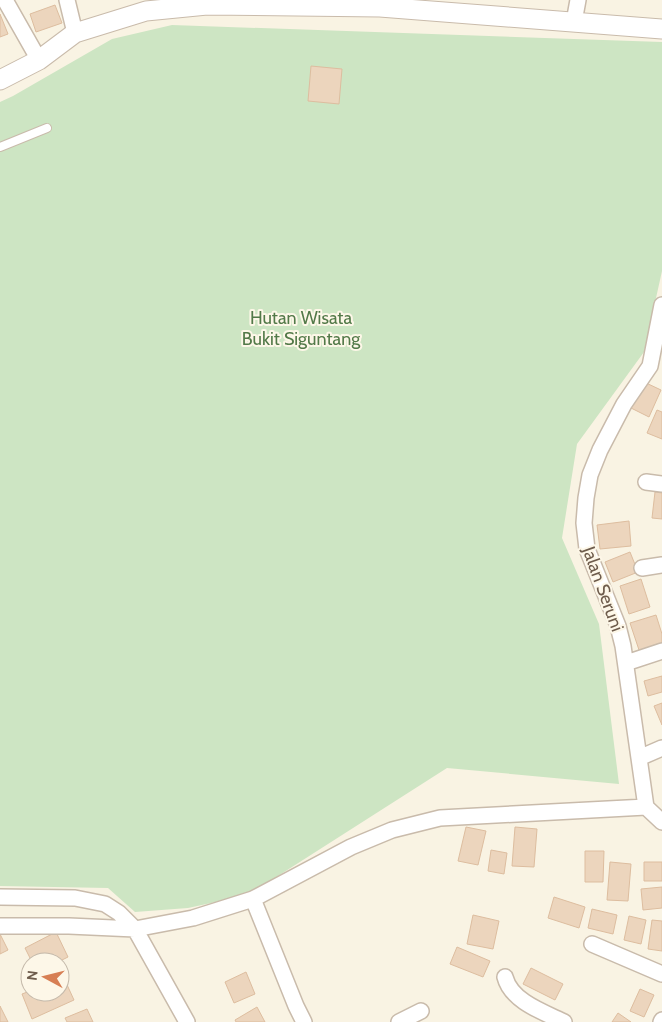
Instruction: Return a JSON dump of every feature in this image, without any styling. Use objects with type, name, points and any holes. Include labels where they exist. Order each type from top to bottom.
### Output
[{"type":"street","points":[[5,0],[39,60]]},
{"type":"street","points":[[67,0],[75,33]]},
{"type":"street","points":[[574,22],[578,0]]},
{"type":"street","points":[[0,80],[39,60],[75,33],[146,6],[207,2],[380,8],[451,7],[574,22],[662,29]]},
{"type":"street","name":"Jalan Seruni","points":[[646,807],[623,646],[618,626],[587,549],[584,523],[590,476],[600,450],[624,404],[656,369],[662,304]]},
{"type":"street","points":[[646,482],[662,484]]},
{"type":"street","points":[[642,568],[662,565]]},
{"type":"street","points":[[626,663],[662,651]]},
{"type":"street","points":[[639,758],[662,748]]},
{"type":"street","points":[[0,926],[69,926],[135,929],[193,918],[252,899],[351,847],[392,830],[440,818],[646,807],[662,822]]},
{"type":"street","points":[[0,897],[75,898],[105,904],[119,913],[135,929],[187,1022]]},
{"type":"street","points":[[252,899],[304,1022]]},
{"type":"street","points":[[592,944],[662,974]]},
{"type":"street","points":[[505,977],[507,986],[518,997],[564,1022]]},
{"type":"street","points":[[399,1022],[421,1011]]},
{"type":"lane","points":[[0,147],[47,128]]},
{"type":"green space","name":"Hutan Wisata Bukit Siguntang","points":[[172,25],[662,42],[662,271],[644,352],[577,444],[562,538],[599,624],[619,784],[447,768],[248,895],[188,908],[135,912],[108,888],[0,886],[0,102],[112,39]]},
{"type":"building","points":[[55,5],[62,23],[36,32],[30,14]]},
{"type":"building","points":[[0,14],[8,34],[0,37]]},
{"type":"building","points":[[311,66],[342,69],[339,104],[308,101]]},
{"type":"building","points":[[644,382],[661,390],[649,417],[631,408]]},
{"type":"building","points":[[657,410],[662,412],[662,439],[647,433]]},
{"type":"building","points":[[655,492],[662,493],[662,519],[652,518]]},
{"type":"building","points":[[629,521],[631,546],[600,549],[597,525]]},
{"type":"building","points":[[630,552],[638,572],[613,582],[605,562]]},
{"type":"building","points":[[641,579],[650,607],[629,614],[620,586]]},
{"type":"building","points":[[656,615],[662,634],[662,646],[640,653],[630,623]]},
{"type":"building","points":[[662,676],[662,692],[648,696],[644,681]]},
{"type":"building","points":[[662,703],[662,725],[654,706]]},
{"type":"building","points":[[466,827],[486,831],[478,865],[458,861]]},
{"type":"building","points":[[515,827],[537,829],[534,867],[512,866]]},
{"type":"building","points":[[491,850],[507,853],[504,874],[488,871]]},
{"type":"building","points":[[585,851],[604,851],[603,882],[585,882]]},
{"type":"building","points":[[610,862],[631,864],[628,901],[607,900]]},
{"type":"building","points":[[644,862],[662,862],[662,881],[644,881]]},
{"type":"building","points":[[662,887],[662,908],[643,910],[641,889]]},
{"type":"building","points":[[554,897],[585,907],[579,928],[548,918]]},
{"type":"building","points":[[592,909],[617,915],[613,934],[588,928]]},
{"type":"building","points":[[473,915],[499,921],[493,949],[467,944]]},
{"type":"building","points":[[629,916],[646,920],[641,944],[624,940]]},
{"type":"building","points":[[652,920],[662,921],[662,951],[648,949]]},
{"type":"building","points":[[56,932],[66,952],[27,952],[25,948]]},
{"type":"building","points":[[0,934],[8,950],[0,954]]},
{"type":"building","points":[[457,947],[490,961],[483,977],[450,964]]},
{"type":"building","points":[[531,968],[563,984],[555,1000],[523,984]]},
{"type":"building","points":[[246,972],[255,994],[234,1003],[225,982]]},
{"type":"building","points":[[640,989],[654,995],[644,1017],[630,1011]]},
{"type":"building","points":[[70,991],[74,1000],[70,1002]]},
{"type":"building","points":[[25,1002],[70,1002],[32,1019]]},
{"type":"building","points":[[0,1006],[8,1022],[0,1022]]},
{"type":"building","points":[[257,1007],[265,1022],[236,1022],[235,1020]]},
{"type":"building","points":[[87,1009],[93,1022],[67,1022],[65,1018]]},
{"type":"building","points":[[618,1013],[631,1022],[612,1022]]}]
